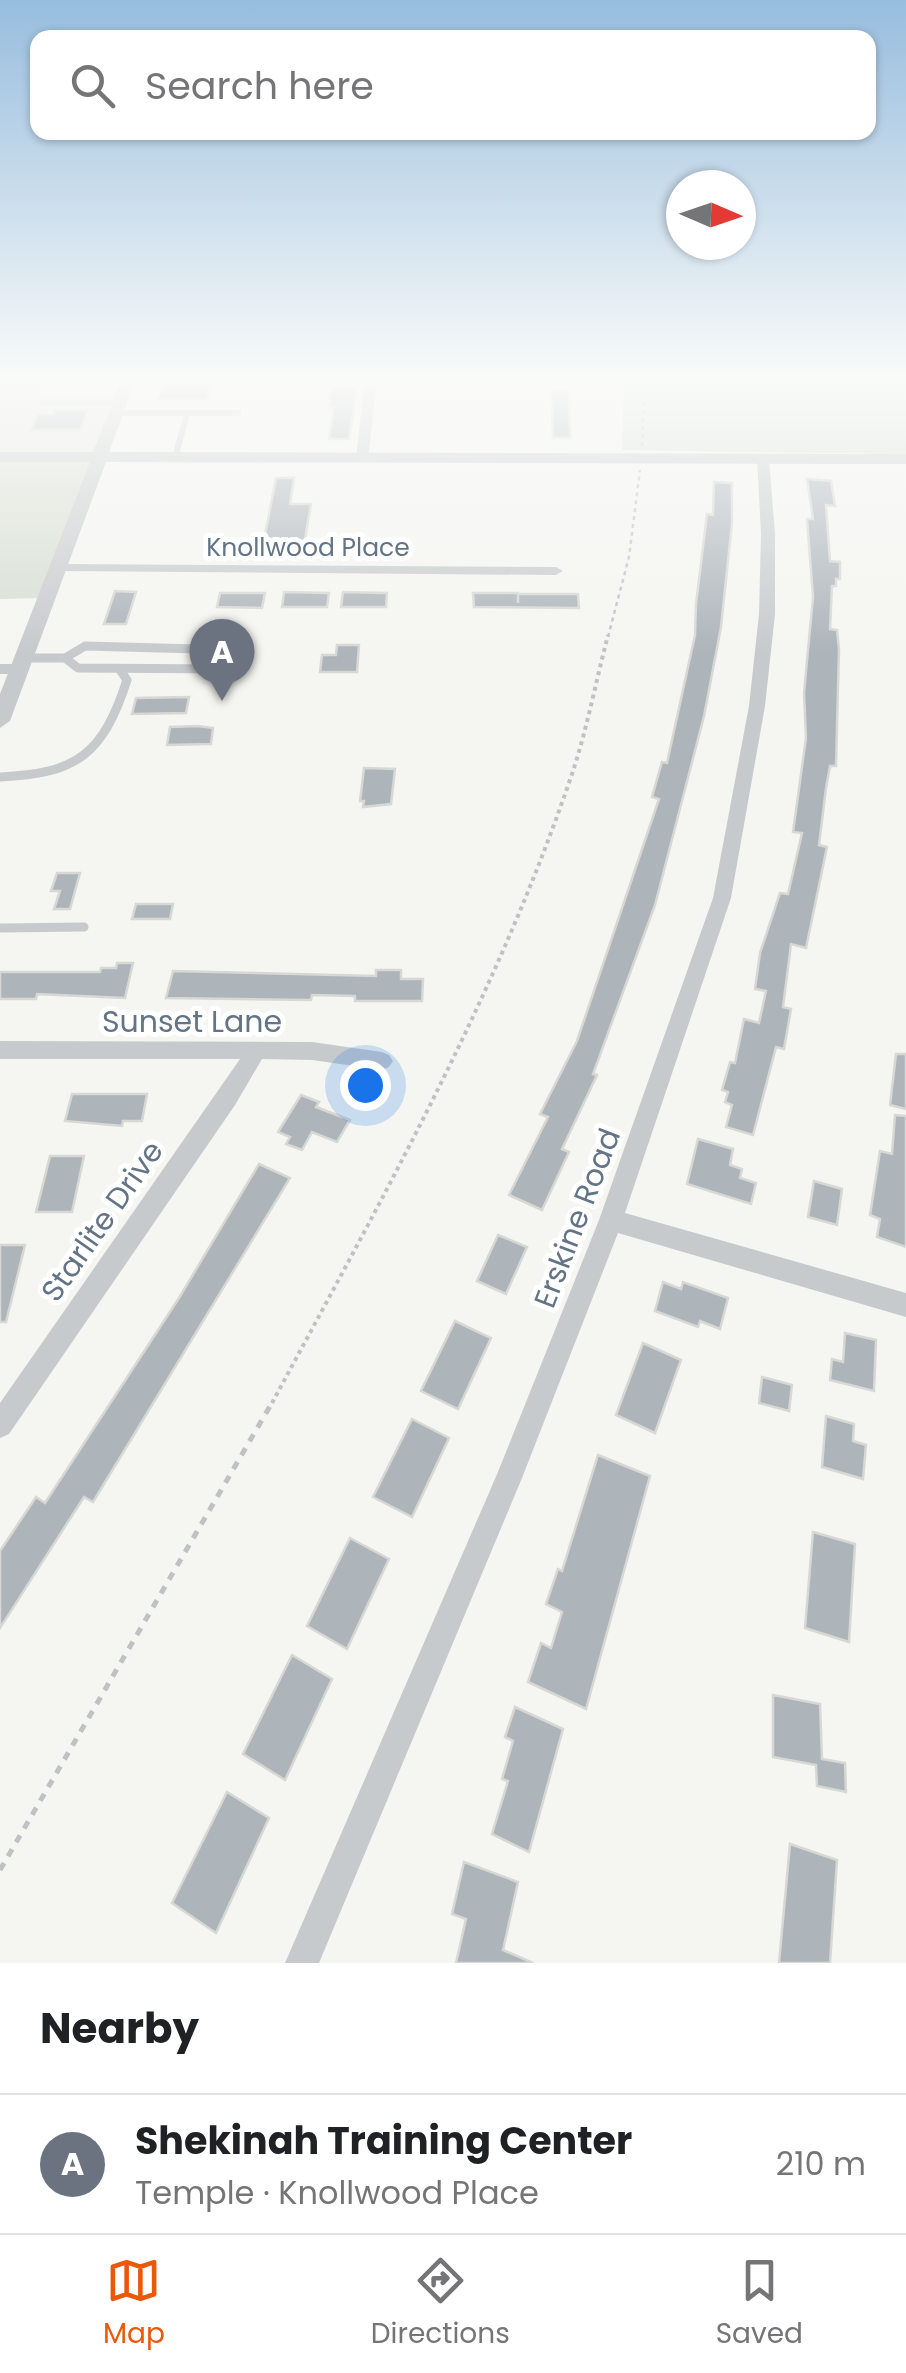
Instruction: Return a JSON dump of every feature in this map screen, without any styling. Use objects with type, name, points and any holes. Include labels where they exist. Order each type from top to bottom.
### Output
[{"type":"street","points":[[0,721],[14,665],[60,568],[95,471]]},
{"type":"street","name":"Erskine Road","points":[[302,1963],[508,1478],[611,1220],[722,898],[757,706],[767,614],[765,471]]},
{"type":"street","name":"Knollwood Place","points":[[60,568],[556,571]]},
{"type":"street","name":"Sunset Lane","points":[[0,1050],[312,1051],[382,1060]]},
{"type":"street","name":"Starlite Drive","points":[[0,1425],[255,1053]]},
{"type":"street","points":[[611,1220],[906,1305]]},
{"type":"lane","points":[[14,665],[65,658],[85,646],[234,650],[231,666],[223,669],[78,668],[65,658]]},
{"type":"lane","points":[[0,777],[52,773],[74,763],[107,736],[128,680],[126,672],[119,669]]},
{"type":"lane","points":[[0,928],[84,927]]},
{"type":"path","points":[[0,1870],[254,1437],[420,1129],[508,934],[572,773],[629,556],[639,471]]},
{"type":"shaded area","points":[[0,471],[92,471],[43,598],[0,599]]},
{"type":"building","points":[[276,478],[294,478],[290,504],[311,504],[304,545],[263,545]]},
{"type":"building","points":[[807,479],[831,481],[835,506],[826,505],[830,561],[840,562],[840,579],[832,586],[830,629],[837,630],[839,649],[836,766],[830,766],[826,788],[819,845],[827,847],[806,948],[791,944],[783,1007],[791,1009],[784,1049],[776,1047],[753,1135],[726,1127],[732,1105],[725,1102],[728,1092],[722,1090],[730,1062],[735,1063],[744,1019],[759,1023],[766,991],[755,989],[760,953],[780,893],[788,894],[802,833],[793,832],[806,738],[804,693],[813,597],[807,519],[813,519]]},
{"type":"building","points":[[714,482],[732,483],[732,523],[721,627],[704,716],[655,905],[593,1074],[597,1075],[562,1149],[569,1152],[542,1210],[509,1195],[548,1117],[540,1114],[577,1041],[659,799],[652,797],[662,762],[667,763],[695,635],[707,514],[713,515]]},
{"type":"building","points":[[115,591],[136,592],[126,624],[104,624]]},
{"type":"building","points":[[284,592],[329,593],[327,607],[282,607]]},
{"type":"building","points":[[343,592],[387,593],[386,607],[341,607]]},
{"type":"building","points":[[220,593],[265,593],[262,608],[217,607]]},
{"type":"building","points":[[473,593],[578,594],[579,608],[474,607]]},
{"type":"building","points":[[337,645],[359,645],[357,672],[320,672],[322,655],[336,655]]},
{"type":"building","points":[[189,697],[186,713],[132,714],[136,698]]},
{"type":"building","points":[[170,727],[213,728],[211,744],[167,745]]},
{"type":"building","points":[[364,768],[395,769],[391,804],[363,807],[364,801],[360,801]]},
{"type":"building","points":[[57,873],[80,873],[70,909],[54,909],[60,891],[51,891]]},
{"type":"building","points":[[136,904],[173,904],[170,919],[132,919]]},
{"type":"building","points":[[117,963],[133,963],[125,998],[37,994],[36,999],[0,999],[0,972],[100,972],[101,968],[116,968]]},
{"type":"building","points":[[376,970],[401,970],[401,979],[423,979],[422,1001],[355,1001],[355,996],[312,995],[311,1000],[166,998],[173,971],[376,976]]},
{"type":"building","points":[[896,1054],[906,1054],[906,1109],[890,1105]]},
{"type":"building","points":[[72,1094],[147,1094],[142,1121],[123,1121],[122,1126],[65,1121]]},
{"type":"building","points":[[301,1095],[319,1102],[316,1107],[350,1120],[337,1142],[312,1132],[302,1150],[286,1144],[290,1137],[278,1132]]},
{"type":"building","points":[[895,1115],[906,1116],[906,1247],[877,1237],[880,1219],[870,1215],[880,1151],[892,1154]]},
{"type":"building","points":[[698,1139],[733,1149],[730,1165],[742,1169],[740,1178],[756,1183],[751,1204],[687,1184]]},
{"type":"building","points":[[50,1156],[84,1156],[72,1212],[36,1212]]},
{"type":"building","points":[[259,1164],[290,1178],[93,1502],[84,1497],[0,1628],[0,1551],[36,1497],[45,1503],[179,1298]]},
{"type":"building","points":[[814,1181],[842,1189],[837,1225],[808,1217]]},
{"type":"building","points":[[498,1235],[527,1247],[506,1294],[477,1281]]},
{"type":"building","points":[[0,1245],[25,1245],[6,1322],[0,1322]]},
{"type":"building","points":[[663,1282],[681,1289],[683,1282],[728,1298],[720,1329],[700,1321],[698,1327],[655,1311]]},
{"type":"building","points":[[455,1321],[491,1338],[458,1409],[421,1391]]},
{"type":"building","points":[[845,1333],[876,1340],[874,1391],[830,1380],[832,1359],[843,1362]]},
{"type":"building","points":[[643,1343],[681,1360],[655,1433],[616,1415]]},
{"type":"building","points":[[762,1377],[792,1385],[789,1411],[759,1403]]},
{"type":"building","points":[[826,1416],[854,1424],[853,1441],[866,1445],[863,1479],[822,1467]]},
{"type":"building","points":[[412,1419],[449,1438],[412,1517],[373,1497]]},
{"type":"building","points":[[598,1455],[650,1476],[586,1709],[528,1682],[541,1643],[551,1648],[562,1612],[546,1604],[558,1569],[562,1571]]},
{"type":"building","points":[[813,1532],[855,1544],[849,1642],[805,1628]]},
{"type":"building","points":[[350,1538],[389,1559],[347,1649],[307,1626]]},
{"type":"building","points":[[292,1655],[332,1679],[285,1780],[243,1754]]},
{"type":"building","points":[[773,1695],[820,1704],[822,1759],[845,1763],[846,1792],[817,1786],[816,1765],[773,1757]]},
{"type":"building","points":[[515,1707],[563,1729],[529,1852],[492,1834],[508,1781],[502,1779],[513,1741],[505,1737]]},
{"type":"building","points":[[227,1792],[269,1818],[216,1933],[172,1903]]},
{"type":"building","points":[[790,1844],[837,1860],[830,1963],[779,1963]]},
{"type":"building","points":[[464,1862],[518,1882],[503,1950],[533,1963],[456,1963],[466,1919],[452,1914]]},
{"type":"place","name":"Shekinah Training Center","points":[[222,701]]}]
